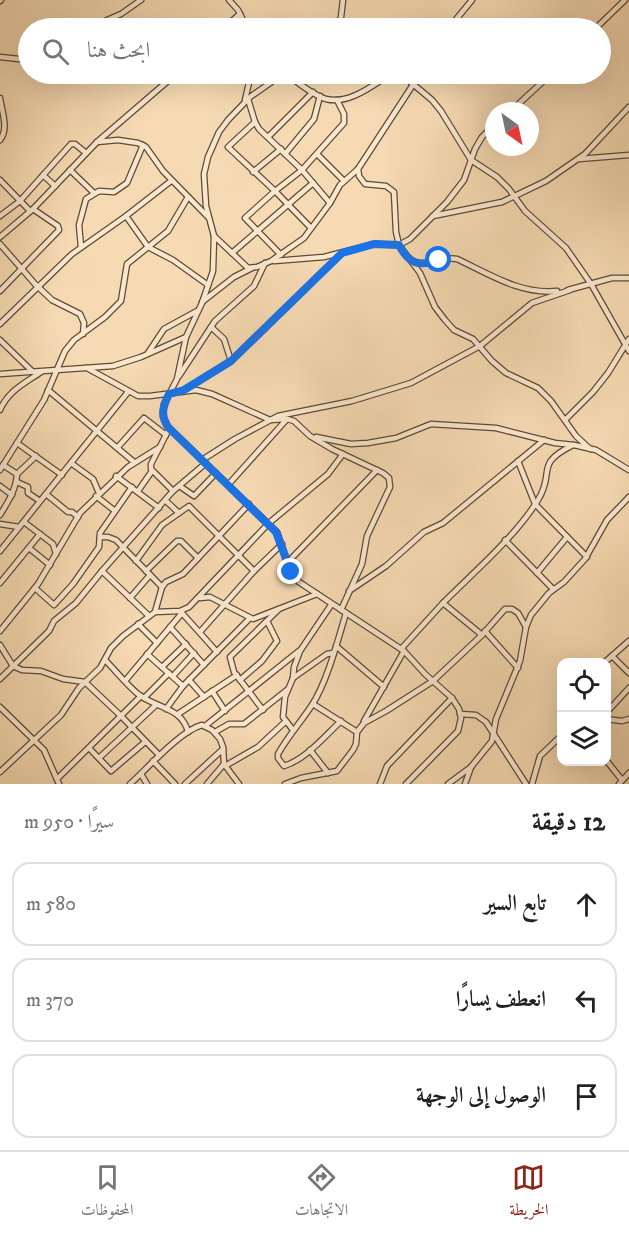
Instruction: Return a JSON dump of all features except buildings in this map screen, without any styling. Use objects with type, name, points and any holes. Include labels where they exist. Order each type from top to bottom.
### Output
[{"type":"street","points":[[112,18],[141,0]]},
{"type":"street","points":[[229,0],[242,18]]},
{"type":"street","points":[[339,18],[345,0]]},
{"type":"street","points":[[457,18],[472,0]]},
{"type":"street","points":[[606,18],[625,0]]},
{"type":"street","points":[[235,18],[240,14]]},
{"type":"street","points":[[0,57],[18,59]]},
{"type":"street","points":[[0,237],[31,210],[97,142],[164,84]]},
{"type":"street","points":[[250,84],[247,101],[255,122],[330,202]]},
{"type":"street","points":[[202,303],[213,271],[214,236],[206,206],[204,174],[208,157],[219,132],[247,101],[271,84]]},
{"type":"street","points":[[301,84],[320,96],[337,100],[360,94],[376,84]]},
{"type":"street","points":[[177,379],[186,337],[202,303],[234,277],[271,261],[304,238],[340,185],[358,169],[412,84]]},
{"type":"street","points":[[414,84],[441,111],[471,160],[497,177],[525,212],[566,248],[591,284],[629,351]]},
{"type":"street","points":[[521,102],[540,84]]},
{"type":"street","points":[[267,137],[313,92]]},
{"type":"street","points":[[285,153],[314,119],[320,96]]},
{"type":"street","points":[[0,98],[5,127],[0,140]]},
{"type":"street","points":[[281,255],[245,218],[302,170],[344,123],[344,114],[337,100]]},
{"type":"street","points":[[433,216],[483,207],[514,197],[546,181],[579,159],[629,107]]},
{"type":"street","points":[[255,122],[228,147],[311,228]]},
{"type":"street","points":[[271,261],[324,257],[374,244],[399,245],[410,239],[447,202],[464,180],[471,160],[485,134]]},
{"type":"street","points":[[97,142],[118,140],[142,145],[152,154],[171,181],[209,218]]},
{"type":"street","points":[[0,216],[20,201],[72,144],[86,153]]},
{"type":"street","points":[[81,247],[80,215],[86,199],[99,191],[114,192],[127,183],[142,145]]},
{"type":"street","points":[[253,172],[280,149]]},
{"type":"street","points":[[318,153],[345,182]]},
{"type":"street","points":[[579,159],[629,155]]},
{"type":"street","points":[[358,169],[359,176],[365,183],[386,186],[394,192],[399,245],[420,273],[435,307],[445,320],[454,330],[473,339],[506,373],[538,388],[551,401],[576,436],[590,449]]},
{"type":"street","points":[[70,170],[94,193]]},
{"type":"street","points":[[43,175],[55,186]]},
{"type":"street","points":[[0,180],[20,201],[58,226],[59,230],[0,291]]},
{"type":"street","points":[[0,324],[81,247],[171,181]]},
{"type":"street","points":[[232,253],[313,183]]},
{"type":"street","points":[[17,474],[2,468],[48,390],[65,351],[74,340],[105,317],[121,301],[127,264],[168,231],[188,197]]},
{"type":"street","points":[[126,216],[148,247],[173,260],[208,285]]},
{"type":"street","points":[[214,236],[244,264],[252,268]]},
{"type":"street","points":[[0,244],[52,300],[80,314],[84,323],[83,334]]},
{"type":"street","points":[[184,390],[231,361],[342,253]]},
{"type":"street","points":[[412,262],[423,265],[449,258],[457,259],[521,288],[547,292],[570,290]]},
{"type":"street","points":[[265,264],[254,286],[226,310],[211,327],[177,379],[164,404],[163,416],[169,429],[269,523],[282,544],[287,563],[298,582],[403,650],[452,698],[460,714],[461,725],[406,784]]},
{"type":"street","points":[[0,679],[49,631],[54,621],[76,603],[154,513],[204,462],[270,420],[287,414],[352,401],[411,383],[480,346],[532,303],[612,278],[629,278]]},
{"type":"street","points":[[148,353],[164,329],[197,310]]},
{"type":"street","points":[[211,327],[224,339],[231,361]]},
{"type":"street","points":[[0,374],[113,366],[186,337]]},
{"type":"street","points":[[565,420],[593,392],[629,339]]},
{"type":"street","points":[[0,340],[33,372]]},
{"type":"street","points":[[87,368],[138,396],[196,390],[212,394],[270,420],[294,421],[310,436],[389,478],[390,487],[368,536],[362,564],[341,610]]},
{"type":"street","points":[[0,410],[3,402],[14,390],[44,371]]},
{"type":"street","points":[[48,390],[135,462]]},
{"type":"street","points":[[0,551],[128,392]]},
{"type":"street","points":[[118,447],[144,418],[166,435]]},
{"type":"street","points":[[228,485],[287,419]]},
{"type":"street","points":[[310,436],[351,444],[382,442],[431,424],[504,429],[544,440],[596,450],[629,470]]},
{"type":"street","points":[[138,491],[152,471],[152,464],[169,429]]},
{"type":"street","points":[[348,592],[386,566],[424,532],[443,523],[544,440]]},
{"type":"street","points":[[17,442],[62,475]]},
{"type":"street","points":[[285,784],[339,770],[353,750],[357,732],[403,650],[443,603],[505,540],[535,504],[543,491],[548,462],[557,453],[574,445]]},
{"type":"street","points":[[0,631],[35,588],[78,518],[98,494],[116,476],[160,447]]},
{"type":"street","points":[[125,681],[181,612],[200,598],[269,523],[328,474],[343,454]]},
{"type":"street","points":[[0,514],[12,495],[17,482],[17,474],[36,456]]},
{"type":"street","points":[[518,461],[535,504],[587,557]]},
{"type":"street","points":[[71,463],[93,478],[98,494],[115,511]]},
{"type":"street","points":[[287,563],[377,470]]},
{"type":"street","points":[[152,471],[174,491]]},
{"type":"street","points":[[181,487],[194,496],[216,473]]},
{"type":"street","points":[[116,476],[159,508]]},
{"type":"street","points":[[17,482],[28,487],[28,493],[40,501]]},
{"type":"street","points":[[0,486],[12,495]]},
{"type":"street","points":[[35,588],[54,605],[73,584],[99,547],[100,533],[132,487]]},
{"type":"street","points":[[46,494],[78,518]]},
{"type":"street","points":[[448,784],[471,767],[491,745],[496,719],[518,668],[526,627],[531,615],[553,589],[564,582],[587,557],[608,520],[629,497]]},
{"type":"street","points":[[166,501],[179,513]]},
{"type":"street","points":[[155,612],[162,587],[166,582],[183,574],[249,504]]},
{"type":"street","points":[[136,561],[162,525],[189,506],[254,571]]},
{"type":"street","points":[[154,513],[162,525]]},
{"type":"street","points":[[24,522],[54,545],[56,555]]},
{"type":"street","points":[[0,524],[19,527]]},
{"type":"street","points":[[0,583],[40,534]]},
{"type":"street","points":[[100,537],[108,537],[123,548],[162,587]]},
{"type":"street","points":[[537,573],[567,537]]},
{"type":"street","points":[[505,540],[553,589]]},
{"type":"street","points":[[146,571],[177,541],[198,558]]},
{"type":"street","points":[[200,632],[254,571],[282,544]]},
{"type":"street","points":[[28,548],[50,565]]},
{"type":"street","points":[[102,571],[149,616]]},
{"type":"street","points":[[130,598],[150,575]]},
{"type":"street","points":[[200,598],[210,597],[256,619],[317,594]]},
{"type":"street","points":[[443,603],[483,633],[518,668]]},
{"type":"street","points":[[293,730],[285,722],[283,704],[293,678],[294,667],[300,651],[331,605]]},
{"type":"street","points":[[364,723],[433,681],[505,609],[508,608],[518,613],[526,627]]},
{"type":"street","points":[[263,710],[238,677],[230,657],[279,609]]},
{"type":"street","points":[[0,772],[61,715],[79,688],[105,660],[114,645],[155,612],[181,612],[217,652]]},
{"type":"street","points":[[341,722],[310,750],[286,765],[280,763],[278,754],[313,704],[336,646],[346,613]]},
{"type":"street","points":[[165,709],[183,686],[250,618]]},
{"type":"street","points":[[178,714],[261,661],[277,640],[267,621]]},
{"type":"street","points":[[138,624],[157,643]]},
{"type":"street","points":[[170,627],[204,665]]},
{"type":"street","points":[[629,641],[612,656],[629,674]]},
{"type":"street","points":[[162,668],[186,644]]},
{"type":"street","points":[[0,645],[13,666],[22,670],[41,671],[63,679],[85,682],[159,755]]},
{"type":"street","points":[[336,646],[384,687]]},
{"type":"street","points":[[205,726],[300,651]]},
{"type":"street","points":[[0,707],[34,739],[47,755],[58,782],[121,716],[194,653]]},
{"type":"street","points":[[293,678],[327,654],[333,653]]},
{"type":"street","points":[[147,654],[183,686]]},
{"type":"street","points":[[105,660],[142,697],[178,714],[187,726],[188,732]]},
{"type":"street","points":[[189,680],[204,697]]},
{"type":"street","points":[[214,732],[229,724],[244,724],[288,688]]},
{"type":"street","points":[[607,712],[629,688]]},
{"type":"street","points":[[213,691],[225,711]]},
{"type":"street","points":[[380,784],[387,766],[452,698]]},
{"type":"street","points":[[313,704],[357,732]]},
{"type":"street","points":[[99,759],[156,705]]},
{"type":"street","points":[[460,714],[480,717],[494,734],[526,784]]},
{"type":"street","points":[[611,720],[629,719]]},
{"type":"street","points":[[207,784],[225,765],[258,747],[285,722]]},
{"type":"street","points":[[130,784],[159,755],[188,732],[197,726],[205,726],[214,732],[223,749],[225,765],[239,784]]},
{"type":"street","points":[[532,784],[540,756],[557,739]]},
{"type":"street","points":[[89,748],[109,770],[114,770],[145,742]]},
{"type":"street","points":[[185,784],[223,749]]},
{"type":"street","points":[[310,750],[328,773]]},
{"type":"street","points":[[153,761],[175,784]]},
{"type":"street","points":[[610,766],[620,782],[629,774]]},
{"type":"street","points":[[465,784],[471,767]]},
{"type":"street","points":[[141,774],[147,784]]},
{"type":"route","points":[[291,572],[276,532],[168,427],[163,416],[164,404],[169,394],[184,390],[231,361],[342,253],[381,243],[399,245],[412,262],[423,265],[439,260]]}]
